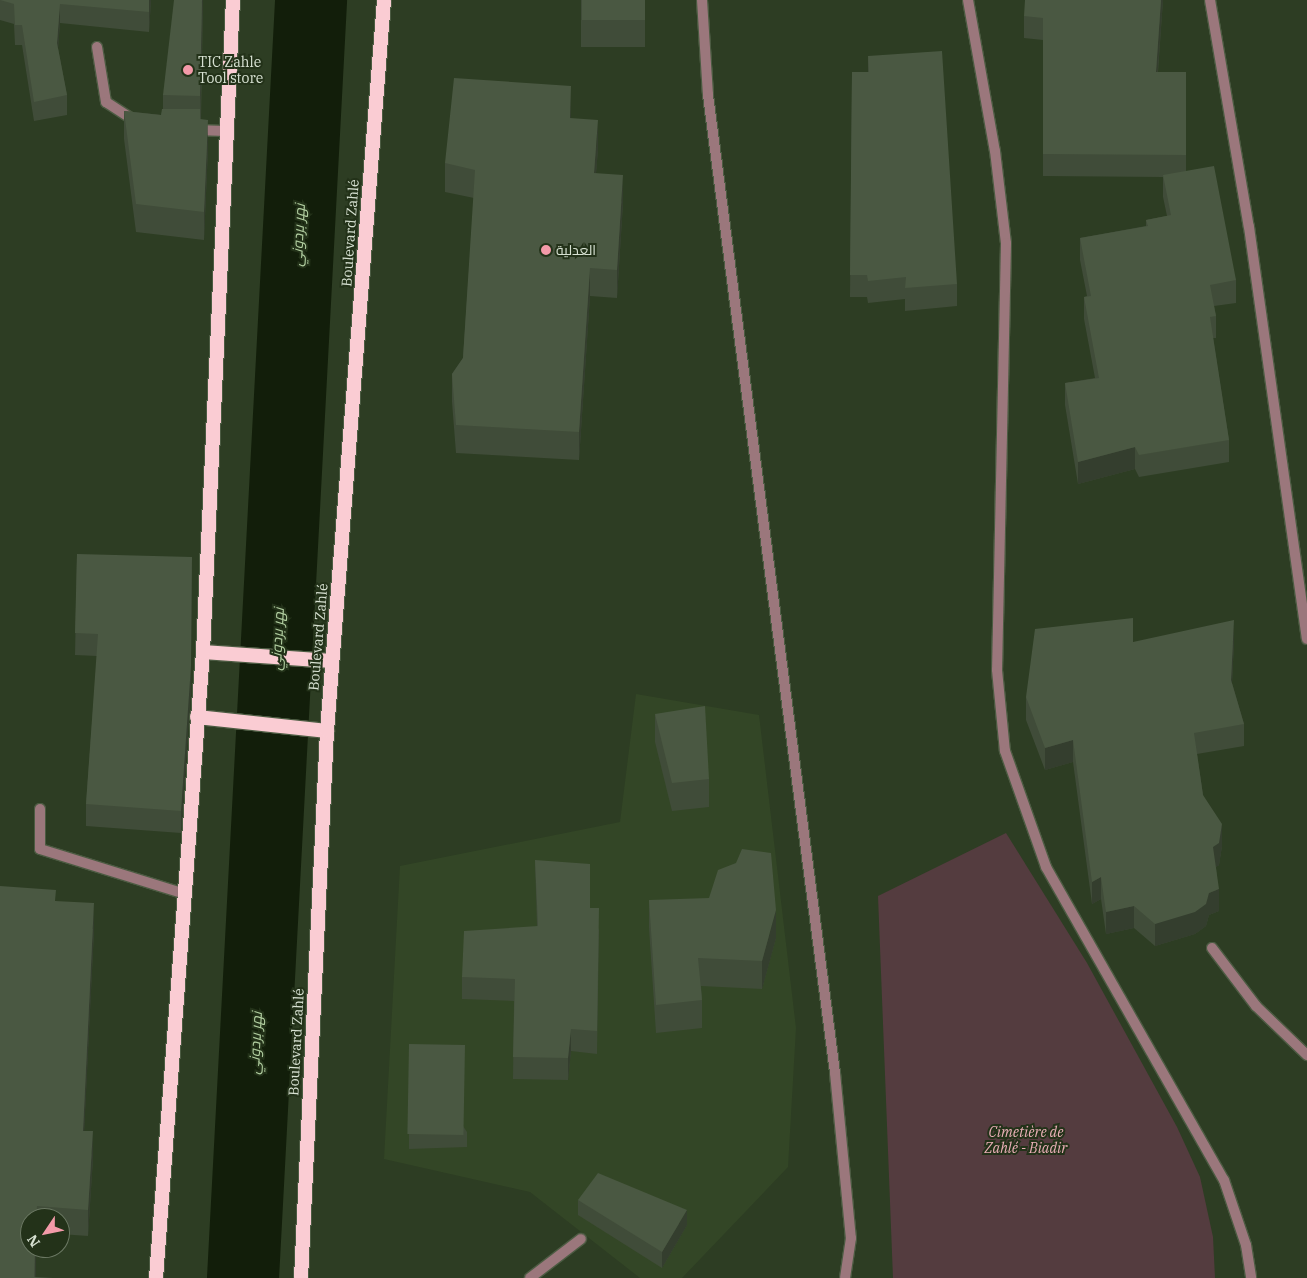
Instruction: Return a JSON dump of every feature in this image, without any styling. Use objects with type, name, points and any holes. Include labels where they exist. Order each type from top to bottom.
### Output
[{"type":"highway","points":[[156,1278],[202,652],[225,131],[234,0]]},
{"type":"highway","name":"Boulevard Zahlé","points":[[301,1278],[327,731],[384,0]]},
{"type":"highway","points":[[202,652],[332,661]]},
{"type":"highway","points":[[197,717],[327,731]]},
{"type":"street","points":[[702,0],[708,95],[835,1073],[851,1238],[845,1278]]},
{"type":"street","points":[[968,0],[995,151],[1006,243],[997,660],[1005,750],[1046,868],[1224,1180],[1246,1245],[1251,1278]]},
{"type":"street","points":[[1210,0],[1249,227],[1307,639]]},
{"type":"street","points":[[97,46],[106,102],[144,126]]},
{"type":"street","points":[[180,130],[225,131]]},
{"type":"street","points":[[40,809],[40,850],[185,894]]},
{"type":"street","points":[[1212,948],[1256,1006],[1307,1055]]},
{"type":"street","points":[[530,1278],[581,1239]]},
{"type":"shaded area","points":[[636,694],[759,715],[796,1028],[788,1167],[682,1278],[640,1278],[530,1192],[384,1159],[400,866],[620,822]]},
{"type":"green space","name":"Cimetière de Zahlé - Biadir","points":[[1006,833],[1087,963],[1177,1127],[1200,1177],[1213,1237],[1215,1278],[893,1278],[878,896]]},
{"type":"building","points":[[0,0],[149,0],[149,12],[60,4],[57,43],[67,95],[34,102],[22,25],[15,25],[14,4]]},
{"type":"building","points":[[174,0],[202,0],[200,96],[163,95]]},
{"type":"building","points":[[582,0],[645,0],[645,20],[582,20]]},
{"type":"building","points":[[1025,0],[1161,0],[1156,72],[1186,72],[1186,155],[1043,154],[1043,18],[1024,16]]},
{"type":"building","points":[[942,51],[957,284],[905,288],[906,277],[868,281],[867,275],[850,275],[852,72],[869,72],[868,56]]},
{"type":"building","name":"العدلية","points":[[454,78],[571,86],[570,118],[598,120],[594,173],[623,175],[617,270],[590,268],[579,432],[456,425],[452,374],[463,358],[475,170],[445,163]]},
{"type":"building","points":[[162,109],[200,109],[200,119],[208,120],[204,212],[136,204],[124,111],[161,115]]},
{"type":"building","points":[[1214,166],[1236,280],[1210,285],[1216,316],[1210,317],[1229,440],[1139,455],[1135,447],[1078,462],[1065,383],[1099,378],[1084,297],[1091,296],[1080,238],[1148,226],[1146,220],[1171,215],[1163,175]]},
{"type":"building","points":[[77,554],[192,557],[191,666],[181,811],[86,804],[98,634],[75,633]]},
{"type":"building","points":[[1133,618],[1133,642],[1234,620],[1231,680],[1244,724],[1194,733],[1203,795],[1222,824],[1219,843],[1213,847],[1219,889],[1209,893],[1206,904],[1195,912],[1155,924],[1134,906],[1106,912],[1101,877],[1092,882],[1073,740],[1045,748],[1026,697],[1035,629]]},
{"type":"building","points":[[705,706],[709,779],[672,783],[655,714]]},
{"type":"building","points":[[742,849],[771,853],[776,910],[762,961],[698,958],[702,1000],[656,1005],[649,900],[709,898],[718,870],[736,863]]},
{"type":"building","points":[[535,860],[590,864],[590,908],[599,908],[597,1031],[571,1029],[568,1058],[513,1057],[515,979],[462,977],[464,931],[538,926]]},
{"type":"building","points":[[0,886],[56,890],[55,901],[94,903],[83,1131],[93,1131],[88,1210],[37,1206],[37,1208],[20,1208],[20,1258],[35,1258],[34,1277],[53,1278],[0,1278]]},
{"type":"building","points":[[409,1044],[465,1045],[463,1135],[407,1134]]},
{"type":"building","points":[[598,1173],[687,1210],[662,1252],[578,1200]]},
{"type":"waterway","name":"نهر بردوني","points":[[243,1278],[311,0]]},
{"type":"place","name":"TIC Zahle Tool store","points":[[188,70]]},
{"type":"place","name":"العدلية","points":[[546,250]]}]
